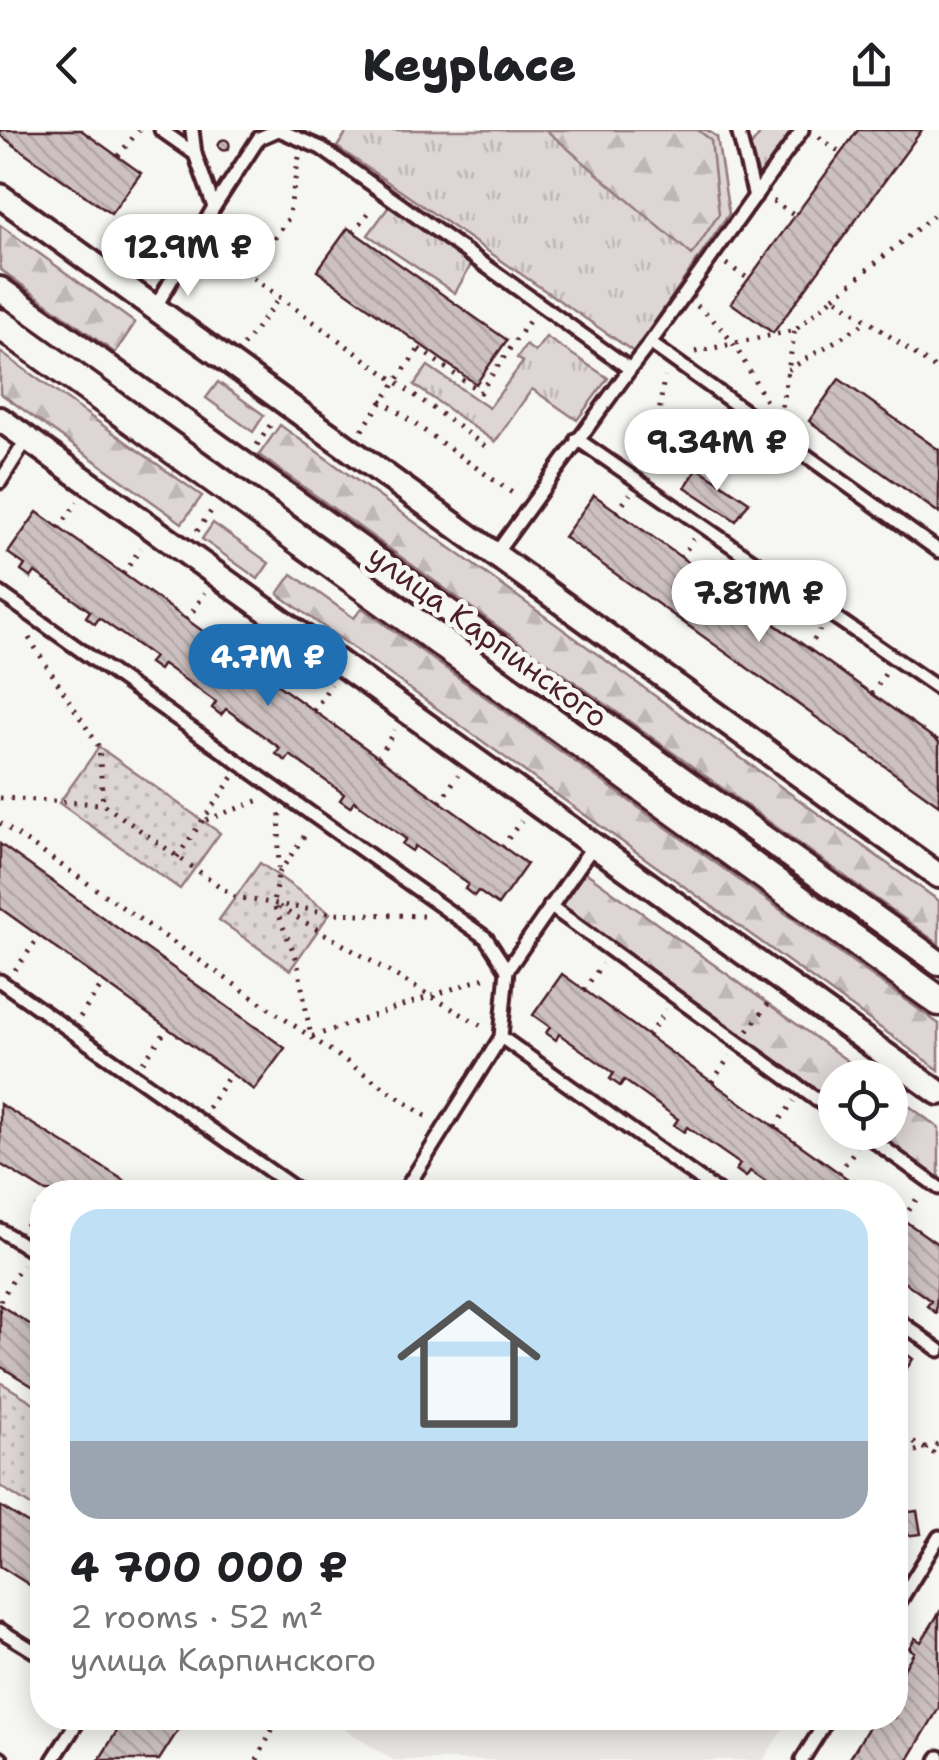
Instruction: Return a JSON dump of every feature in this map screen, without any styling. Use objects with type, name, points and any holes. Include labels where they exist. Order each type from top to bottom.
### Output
[{"type":"street","points":[[0,196],[939,876]]},
{"type":"street","name":"улица Карпинского","points":[[0,290],[939,964]]},
{"type":"street","name":"улица Карпинского","points":[[0,324],[939,1000]]},
{"type":"street","points":[[0,420],[939,1093]]},
{"type":"lane","points":[[161,130],[195,154]]},
{"type":"lane","points":[[192,130],[195,154],[214,207]]},
{"type":"lane","points":[[155,308],[259,138],[278,130],[302,138],[630,369]]},
{"type":"lane","points":[[738,130],[757,194]]},
{"type":"lane","points":[[494,556],[806,130]]},
{"type":"lane","points":[[650,344],[939,551]]},
{"type":"lane","points":[[0,482],[27,439]]},
{"type":"lane","points":[[577,440],[939,689]]},
{"type":"lane","points":[[0,593],[486,938],[507,970]]},
{"type":"lane","points":[[412,1180],[500,1037],[507,970],[593,846]]},
{"type":"lane","points":[[550,906],[818,1100]]},
{"type":"lane","points":[[2,983],[283,1180]]},
{"type":"lane","points":[[500,1037],[701,1180]]},
{"type":"lane","points":[[886,1150],[939,1188]]},
{"type":"lane","points":[[0,1230],[30,1249]]},
{"type":"lane","points":[[908,1327],[939,1350]]},
{"type":"lane","points":[[908,1584],[939,1537]]},
{"type":"lane","points":[[0,1630],[30,1649]]},
{"type":"lane","points":[[53,1760],[72,1730]]},
{"type":"lane","points":[[802,1760],[821,1730]]},
{"type":"path","points":[[118,156],[138,130]]},
{"type":"path","points":[[806,130],[842,153]]},
{"type":"path","points":[[249,275],[288,219],[302,138]]},
{"type":"path","points":[[354,232],[383,194]]},
{"type":"path","points":[[757,194],[795,216]]},
{"type":"path","points":[[214,207],[249,275],[489,449]]},
{"type":"path","points":[[659,476],[652,465],[666,356],[736,345],[795,330],[939,212]]},
{"type":"path","points":[[682,295],[716,320],[736,345],[778,424],[795,330]]},
{"type":"path","points":[[244,346],[280,297]]},
{"type":"path","points":[[834,297],[939,371]]},
{"type":"path","points":[[788,370],[868,320]]},
{"type":"path","points":[[362,430],[420,347],[480,392],[518,338]]},
{"type":"path","points":[[380,400],[530,506]]},
{"type":"path","points":[[255,448],[277,416]]},
{"type":"path","points":[[60,528],[80,500]]},
{"type":"path","points":[[192,538],[218,502]]},
{"type":"path","points":[[124,574],[142,546]]},
{"type":"path","points":[[188,620],[206,592]]},
{"type":"path","points":[[0,593],[99,746],[103,804]]},
{"type":"path","points":[[250,665],[269,638]]},
{"type":"path","points":[[314,711],[332,684]]},
{"type":"path","points":[[378,757],[395,729]]},
{"type":"path","points":[[177,856],[242,765]]},
{"type":"path","points":[[440,802],[458,775]]},
{"type":"path","points":[[0,798],[103,804],[235,896],[330,913],[458,918]]},
{"type":"path","points":[[203,821],[260,800]]},
{"type":"path","points":[[280,814],[278,875],[272,903],[298,960],[311,1037]]},
{"type":"path","points":[[278,875],[316,818]]},
{"type":"path","points":[[502,847],[521,821]]},
{"type":"path","points":[[0,823],[444,1128]]},
{"type":"path","points":[[272,903],[500,1037]]},
{"type":"path","points":[[2,983],[40,936]]},
{"type":"path","points":[[584,990],[611,950]]},
{"type":"path","points":[[311,1037],[507,970]]},
{"type":"path","points":[[70,1031],[104,982]]},
{"type":"path","points":[[648,1036],[675,996]]},
{"type":"path","points":[[134,1076],[168,1028]]},
{"type":"path","points":[[198,1121],[231,1073]]},
{"type":"path","points":[[775,1127],[803,1089]]},
{"type":"path","points":[[839,1173],[854,1150]]},
{"type":"path","points":[[17,1241],[30,1219]]},
{"type":"path","points":[[0,1301],[30,1263]]},
{"type":"path","points":[[908,1439],[939,1456]]},
{"type":"path","points":[[908,1453],[939,1444]]},
{"type":"path","points":[[256,1760],[272,1730]]},
{"type":"shaded area","points":[[347,1730],[782,1730],[763,1760],[393,1760]]},
{"type":"green space","points":[[342,130],[707,130],[717,137],[729,214],[634,352],[337,147],[346,133]]},
{"type":"green space","points":[[546,130],[698,130],[711,140],[719,214],[692,255]]},
{"type":"green space","points":[[763,130],[798,130],[761,182],[750,147]]},
{"type":"green space","points":[[390,205],[472,263],[455,293],[368,235]]},
{"type":"green space","points":[[0,225],[135,323],[115,353],[0,269]]},
{"type":"green space","points":[[546,337],[608,378],[577,420],[532,389],[495,442],[414,385],[428,366],[489,408],[523,362],[517,358],[526,345],[535,352]]},
{"type":"green space","points":[[0,352],[202,496],[182,523],[0,393]]},
{"type":"green space","points":[[218,382],[264,415],[253,432],[206,398]]},
{"type":"green space","points":[[280,425],[939,901],[939,944],[259,455]]},
{"type":"green space","points":[[213,523],[269,563],[258,579],[202,539]]},
{"type":"green space","points":[[292,574],[354,618],[362,608],[939,1024],[939,1070],[278,594]]},
{"type":"green space","points":[[99,747],[220,833],[180,889],[59,803]]},
{"type":"green space","points":[[260,863],[330,913],[290,970],[219,920]]},
{"type":"green space","points":[[581,869],[846,1060],[818,1060],[818,1094],[556,904]]},
{"type":"green space","points":[[908,1105],[939,1128],[939,1181],[896,1150],[908,1150]]},
{"type":"green space","points":[[0,1382],[30,1401],[30,1505],[0,1486]]},
{"type":"building","points":[[0,130],[81,130],[141,173],[111,214],[0,135]]},
{"type":"building","points":[[858,130],[922,130],[773,333],[731,303]]},
{"type":"building","points":[[224,139],[230,145],[224,151],[218,145]]},
{"type":"building","points":[[348,228],[507,340],[476,384],[317,271]]},
{"type":"building","points":[[839,379],[939,450],[939,513],[809,421]]},
{"type":"building","points":[[698,468],[749,502],[736,521],[685,487]]},
{"type":"building","points":[[594,495],[939,742],[939,805],[564,537]]},
{"type":"building","points":[[37,512],[527,864],[498,905],[478,891],[474,896],[465,889],[468,884],[415,846],[412,851],[402,844],[406,839],[354,801],[350,807],[340,800],[344,794],[290,755],[286,761],[276,754],[280,748],[226,709],[221,715],[212,708],[216,702],[163,664],[159,670],[149,663],[154,657],[99,618],[95,624],[86,617],[90,611],[35,572],[31,578],[21,571],[25,565],[8,553]]},
{"type":"building","points":[[0,844],[285,1048],[254,1090],[0,908]]},
{"type":"building","points":[[562,974],[849,1180],[763,1180],[750,1171],[746,1177],[736,1170],[740,1164],[687,1127],[684,1132],[674,1125],[678,1119],[624,1080],[620,1086],[610,1079],[614,1073],[559,1034],[556,1040],[546,1033],[550,1027],[533,1015]]},
{"type":"building","points":[[0,1104],[124,1180],[30,1182],[0,1164]]},
{"type":"building","points":[[908,1223],[939,1245],[936,1313],[927,1306],[931,1301],[908,1284]]},
{"type":"building","points":[[0,1305],[30,1324],[30,1385],[0,1366]]},
{"type":"building","points":[[0,1506],[30,1525],[30,1585],[0,1566]]},
{"type":"building","points":[[917,1511],[921,1534],[908,1536],[908,1512]]},
{"type":"building","points":[[939,1613],[939,1708],[908,1760],[849,1760],[867,1730],[908,1730],[908,1662],[914,1652],[909,1648],[915,1638],[921,1642]]},
{"type":"building","points":[[118,1730],[178,1730],[159,1760],[99,1760]]}]
